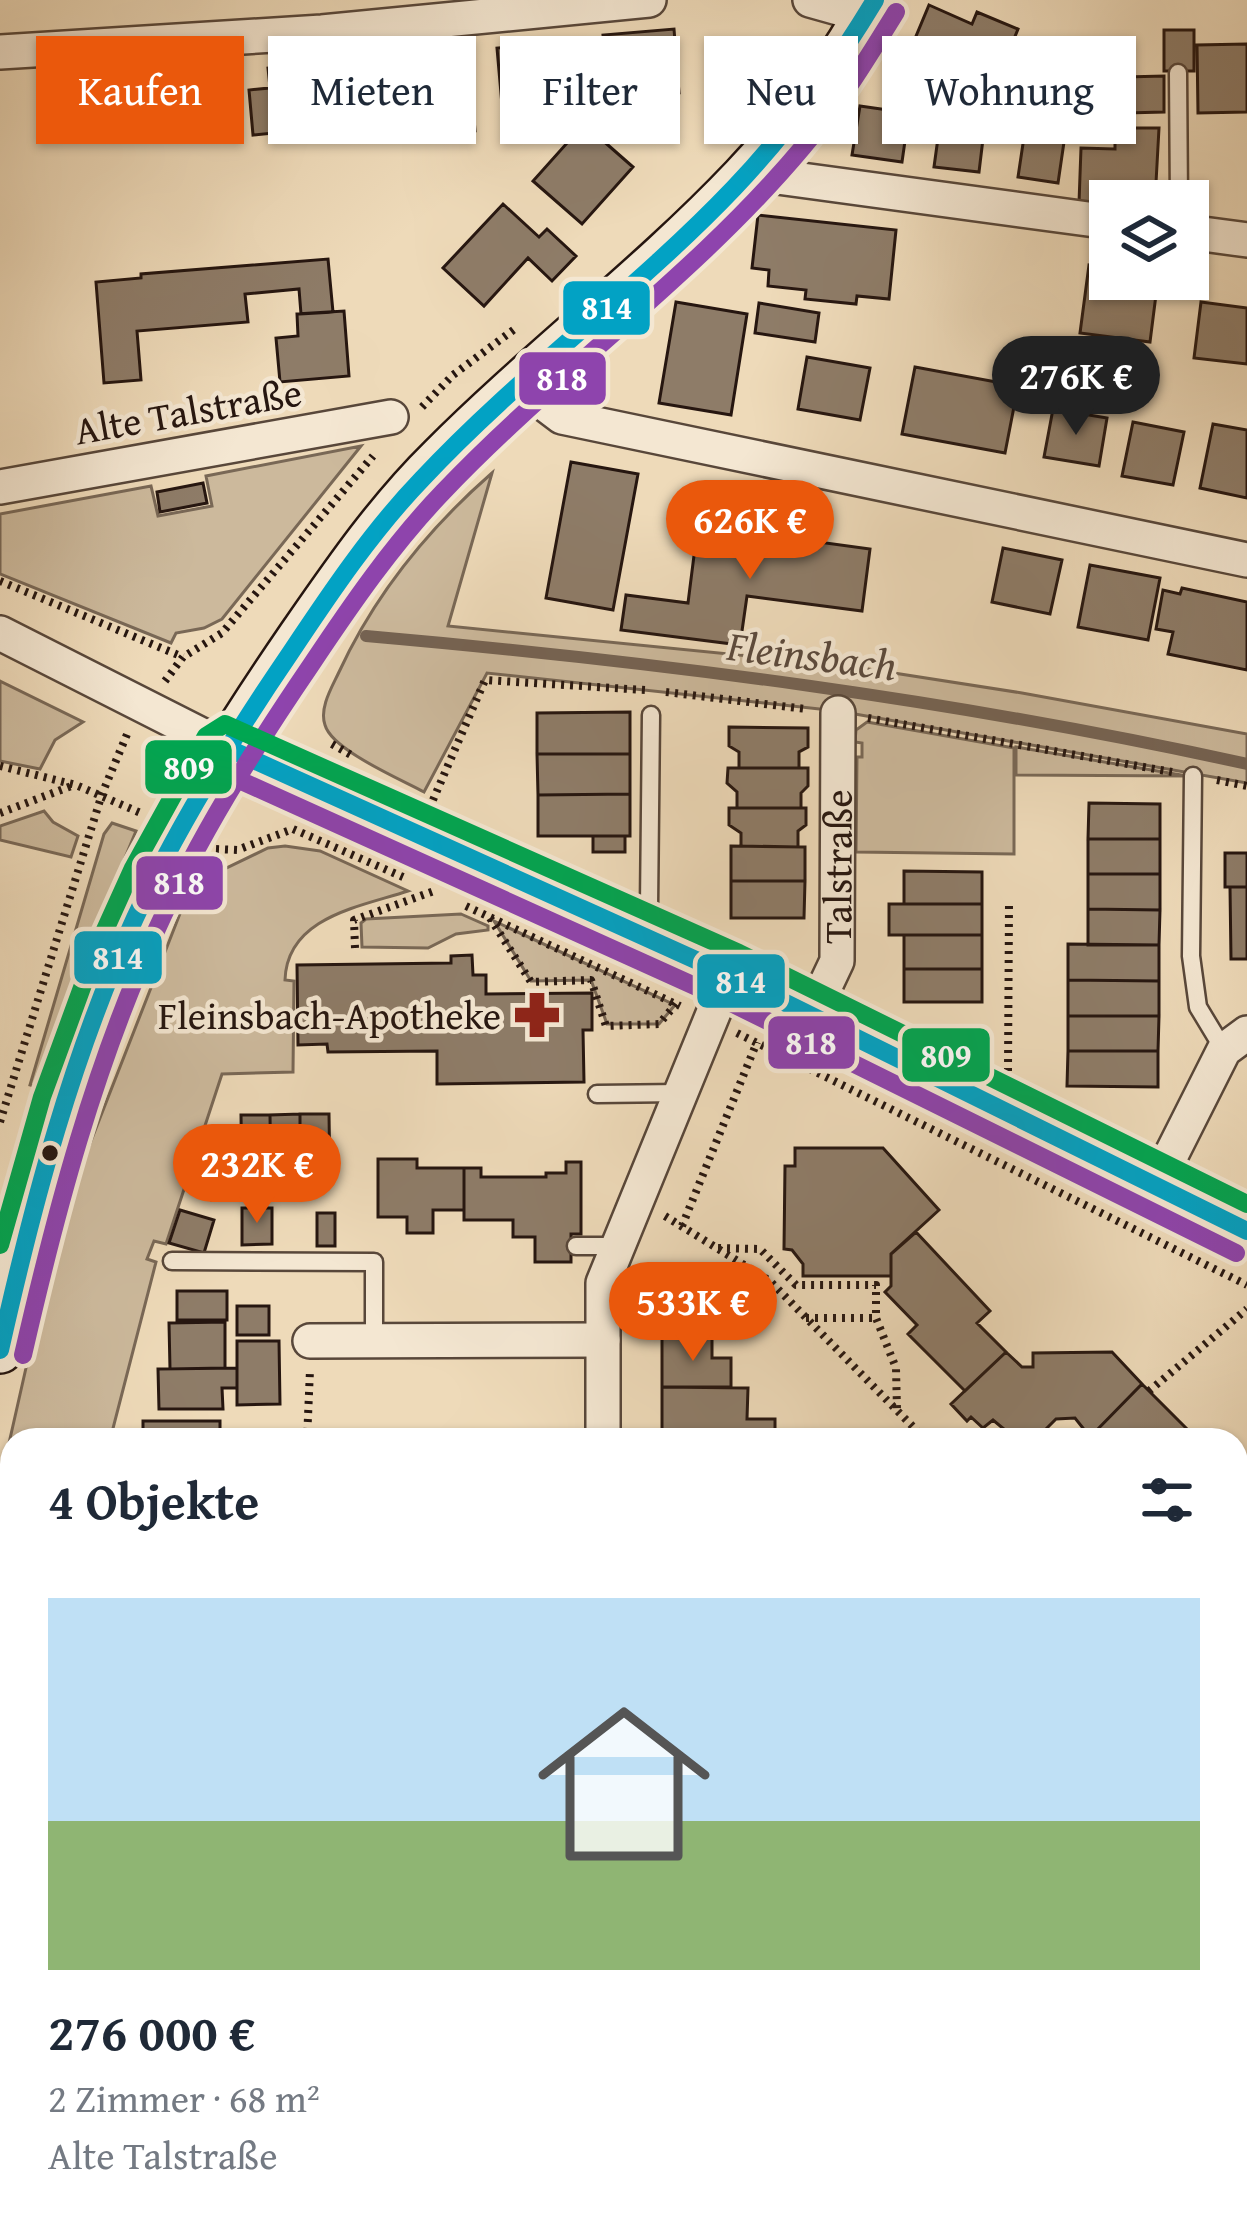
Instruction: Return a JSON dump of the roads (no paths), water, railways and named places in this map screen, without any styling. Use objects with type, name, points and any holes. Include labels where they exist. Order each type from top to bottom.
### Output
[{"type":"main road","points":[[0,1350],[48,1152],[118,958],[227,748],[385,521],[441,458],[749,173],[804,110],[871,8]]},
{"type":"main road","points":[[227,748],[812,1014],[1247,1231]]},
{"type":"street","points":[[0,52],[322,32],[649,0]]},
{"type":"street","points":[[810,0],[871,8]]},
{"type":"street","points":[[749,173],[1089,219]]},
{"type":"street","points":[[1209,235],[1247,240]]},
{"type":"street","points":[[521,386],[562,417],[1247,560]]},
{"type":"street","name":"Alte Talstraße","points":[[0,487],[397,425]]},
{"type":"street","points":[[0,633],[227,748]]},
{"type":"street","name":"Talstraße","points":[[812,1014],[837,961],[838,713]]},
{"type":"street","points":[[603,1428],[602,1282],[729,975]]},
{"type":"street","points":[[1156,1185],[1235,1041]]},
{"type":"street","points":[[310,1340],[602,1340]]},
{"type":"lane","points":[[1178,73],[1179,180]]},
{"type":"lane","points":[[644,935],[649,908],[651,715]]},
{"type":"lane","points":[[1193,776],[1191,956],[1198,1007],[1235,1041]]},
{"type":"lane","points":[[598,1094],[680,1093]]},
{"type":"lane","points":[[576,1246],[615,1246]]},
{"type":"lane","points":[[172,1261],[374,1262],[374,1340]]},
{"type":"waterway","name":"Fleinsbach","points":[[366,636],[809,686],[1029,721],[1247,764]]},
{"type":"place","name":"Fleinsbach-Apotheke","points":[[537,1015]]}]
